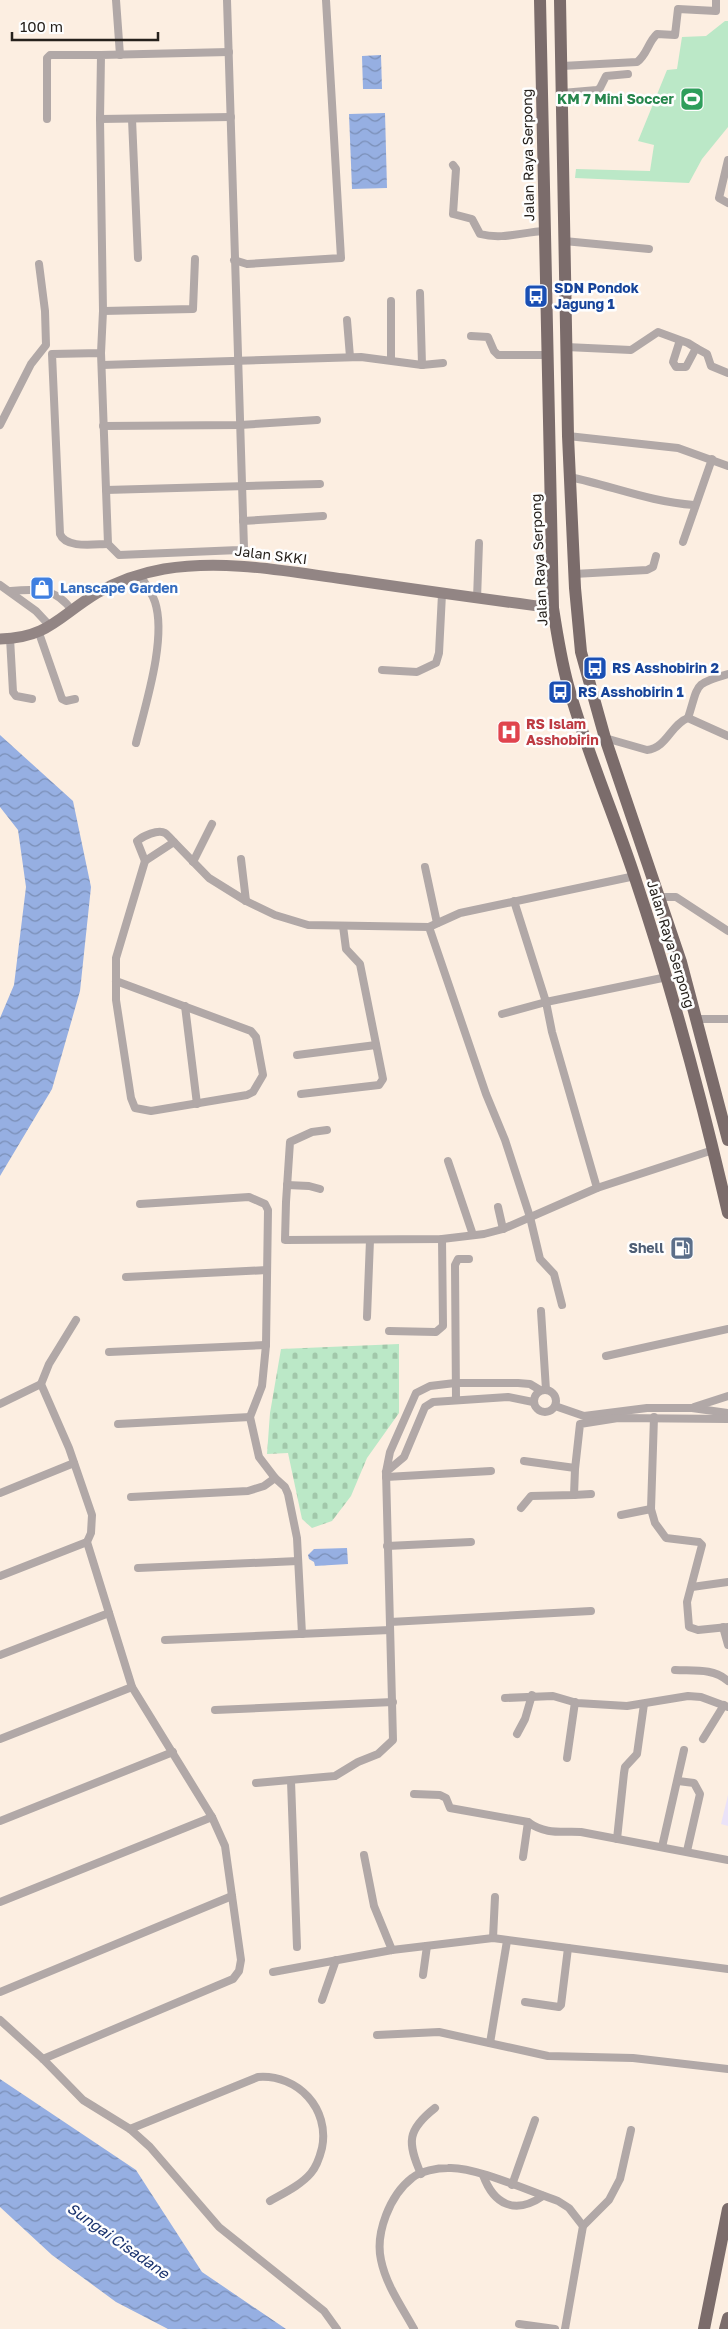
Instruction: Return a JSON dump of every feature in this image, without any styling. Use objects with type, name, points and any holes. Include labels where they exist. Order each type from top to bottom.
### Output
[{"type":"main road","name":"Jalan Raya Serpong","points":[[540,0],[553,608],[568,687],[635,876],[667,977],[728,1213]]},
{"type":"main road","name":"Jalan Raya Serpong","points":[[560,0],[568,436],[574,574],[581,652],[611,758],[660,897],[696,1019],[728,1140]]},
{"type":"main road","name":"Jalan SKKI","points":[[4,639],[39,633],[97,593],[140,575],[182,566],[247,566],[553,608]]},
{"type":"main road","points":[[593,761],[611,758]]},
{"type":"main road","points":[[704,2329],[722,2264],[728,2209]]},
{"type":"main road","points":[[725,2329],[728,2318]]},
{"type":"street","points":[[116,0],[120,54]]},
{"type":"street","points":[[101,54],[100,119],[103,311],[101,353],[108,544],[119,555],[239,550],[244,548],[244,544],[227,0]]},
{"type":"street","points":[[234,260],[246,264],[341,258],[326,0]]},
{"type":"street","points":[[562,66],[637,62],[657,34],[675,35],[678,9],[716,11],[716,0]]},
{"type":"street","points":[[47,120],[47,58],[50,55],[229,52]]},
{"type":"street","points":[[562,93],[597,90],[606,76],[628,74]]},
{"type":"street","points":[[100,119],[231,117]]},
{"type":"street","points":[[132,119],[138,258]]},
{"type":"street","points":[[728,160],[719,198],[728,202]]},
{"type":"street","points":[[453,165],[456,169],[453,214],[472,220],[480,234],[505,238],[522,232],[545,231]]},
{"type":"street","points":[[564,241],[648,249]]},
{"type":"street","points":[[103,311],[193,310],[195,259]]},
{"type":"street","points":[[0,425],[31,364],[46,345],[45,311],[39,264]]},
{"type":"street","points":[[420,293],[422,365]]},
{"type":"street","points":[[391,301],[391,360]]},
{"type":"street","points":[[347,320],[350,358]]},
{"type":"street","points":[[566,347],[631,350],[658,332],[706,352],[711,366],[716,370],[728,373]]},
{"type":"street","points":[[471,336],[488,337],[494,351],[498,355],[547,356]]},
{"type":"street","points":[[680,340],[673,362],[676,366],[686,367],[696,348]]},
{"type":"street","points":[[101,353],[52,354],[60,534],[66,541],[84,544],[108,544]]},
{"type":"street","points":[[102,365],[350,358],[391,360],[422,365],[443,363]]},
{"type":"street","points":[[103,426],[240,426],[317,420]]},
{"type":"street","points":[[568,436],[643,442],[678,448],[728,466]]},
{"type":"street","points":[[683,542],[712,459]]},
{"type":"street","points":[[570,477],[604,484],[631,494],[694,506]]},
{"type":"street","points":[[106,490],[320,484]]},
{"type":"street","points":[[243,521],[323,516]]},
{"type":"street","points":[[477,599],[479,543]]},
{"type":"street","points":[[574,574],[648,570],[653,567],[656,556]]},
{"type":"street","points":[[136,743],[156,658],[158,626],[155,601],[140,575]]},
{"type":"street","points":[[0,586],[10,591],[36,611],[50,626]]},
{"type":"street","points":[[10,591],[27,590],[54,594],[62,597],[72,611]]},
{"type":"street","points":[[382,670],[417,672],[436,662],[440,653],[442,594]]},
{"type":"street","points":[[39,633],[62,699],[66,701],[75,699]]},
{"type":"street","points":[[4,639],[13,692],[16,696],[32,699]]},
{"type":"street","points":[[688,718],[699,686],[704,681],[728,674]]},
{"type":"street","points":[[605,738],[653,750],[666,741],[683,720],[688,718],[694,719],[728,736]]},
{"type":"street","points":[[193,862],[212,824]]},
{"type":"street","points":[[145,861],[137,841],[142,836],[160,832],[164,833],[209,878],[246,901],[292,921],[308,925],[433,925],[460,913],[635,876]]},
{"type":"street","points":[[116,981],[251,1031],[256,1037],[263,1075],[257,1088],[250,1094],[151,1111],[135,1108],[131,1098],[116,1000],[116,981],[116,958],[145,861],[174,842]]},
{"type":"street","points":[[241,859],[246,901]]},
{"type":"street","points":[[425,866],[433,925],[486,1094],[505,1140],[530,1217],[540,1259],[554,1274],[562,1305]]},
{"type":"street","points":[[660,897],[676,897],[728,930]]},
{"type":"street","points":[[514,901],[546,1002],[552,1032],[597,1188]]},
{"type":"street","points":[[301,1094],[379,1085],[384,1079],[360,964],[346,949],[343,926]]},
{"type":"street","points":[[502,1014],[546,1002],[667,977]]},
{"type":"street","points":[[185,1006],[197,1104]]},
{"type":"street","points":[[696,1019],[728,1019]]},
{"type":"street","points":[[297,1055],[376,1045]]},
{"type":"street","points":[[328,1130],[312,1132],[290,1142],[286,1240],[442,1238],[473,1235],[502,1229],[597,1188],[713,1150]]},
{"type":"street","points":[[448,1161],[473,1235]]},
{"type":"street","points":[[287,1185],[309,1186],[320,1189]]},
{"type":"street","points":[[140,1204],[249,1197],[265,1204],[268,1210],[266,1345],[262,1386],[250,1417],[259,1458],[285,1487],[288,1494],[297,1538],[302,1634]]},
{"type":"street","points":[[498,1207],[502,1229]]},
{"type":"street","points":[[389,1331],[436,1332],[443,1326],[442,1238]]},
{"type":"street","points":[[367,1317],[370,1240]]},
{"type":"street","points":[[456,1399],[455,1265],[458,1259],[469,1259]]},
{"type":"street","points":[[126,1277],[267,1270]]},
{"type":"street","points":[[541,1311],[543,1390]]},
{"type":"street","points":[[0,1404],[41,1384],[49,1364],[76,1320]]},
{"type":"street","points":[[606,1356],[728,1330]]},
{"type":"street","points":[[109,1352],[266,1345]]},
{"type":"street","points":[[256,1783],[335,1776],[387,1747],[393,1740],[386,1475],[390,1452],[416,1392],[430,1386],[455,1383],[518,1383],[530,1384],[554,1395],[555,1406],[552,1410],[543,1412],[533,1402],[508,1397],[433,1402],[425,1406],[404,1457],[386,1475]]},
{"type":"street","points":[[41,1384],[74,1463],[92,1515],[93,1523],[87,1542],[132,1687],[212,1817],[225,1846],[241,1960],[239,1970],[233,1979],[43,2059]]},
{"type":"street","points":[[533,1402],[535,1395],[543,1390]]},
{"type":"street","points":[[692,1408],[728,1396]]},
{"type":"street","points":[[555,1406],[584,1416],[620,1410],[692,1408],[728,1413]]},
{"type":"street","points":[[118,1424],[250,1417]]},
{"type":"street","points":[[574,1495],[580,1424],[618,1418],[728,1419]]},
{"type":"street","points":[[654,1418],[651,1509],[655,1523],[666,1538],[698,1542],[702,1545],[687,1602],[690,1627],[698,1630],[726,1627],[728,1645]]},
{"type":"street","points":[[524,1461],[575,1468]]},
{"type":"street","points":[[0,1493],[74,1463]]},
{"type":"street","points":[[386,1475],[491,1471]]},
{"type":"street","points":[[131,1497],[248,1491],[264,1486],[275,1478]]},
{"type":"street","points":[[521,1508],[531,1496],[544,1494],[591,1494]]},
{"type":"street","points":[[620,1515],[651,1509]]},
{"type":"street","points":[[0,1576],[87,1542]]},
{"type":"street","points":[[387,1546],[471,1542]]},
{"type":"street","points":[[138,1568],[298,1561]]},
{"type":"street","points":[[692,1587],[728,1582]]},
{"type":"street","points":[[165,1640],[302,1634],[591,1611]]},
{"type":"street","points":[[0,1655],[109,1613]]},
{"type":"street","points":[[675,1670],[718,1673],[728,1681]]},
{"type":"street","points":[[0,1739],[132,1687]]},
{"type":"street","points":[[517,1734],[525,1719],[532,1695]]},
{"type":"street","points":[[505,1698],[532,1695],[557,1696],[575,1702],[627,1706],[688,1696],[701,1697],[726,1706],[703,1740]]},
{"type":"street","points":[[215,1710],[393,1702]]},
{"type":"street","points":[[567,1758],[575,1702]]},
{"type":"street","points":[[617,1839],[625,1768],[637,1754],[644,1704]]},
{"type":"street","points":[[662,1847],[684,1750]]},
{"type":"street","points":[[0,1821],[173,1752]]},
{"type":"street","points":[[291,1781],[297,1947]]},
{"type":"street","points":[[678,1781],[694,1783],[700,1794],[687,1851]]},
{"type":"street","points":[[414,1794],[440,1795],[446,1798],[450,1808],[528,1822],[539,1829],[561,1834],[581,1832],[728,1860]]},
{"type":"street","points":[[0,1902],[212,1817]]},
{"type":"street","points":[[523,1857],[528,1822]]},
{"type":"street","points":[[364,1855],[374,1906],[392,1950]]},
{"type":"street","points":[[0,1992],[232,1896]]},
{"type":"street","points":[[493,1938],[494,1897]]},
{"type":"street","points":[[273,1972],[392,1950],[493,1938],[728,1969]]},
{"type":"street","points":[[490,2043],[507,1941]]},
{"type":"street","points":[[423,1975],[427,1946]]},
{"type":"street","points":[[524,2002],[560,2007],[568,1948]]},
{"type":"street","points":[[322,2000],[336,1960]]},
{"type":"street","points":[[0,2020],[43,2059],[83,2100],[130,2130],[150,2147],[219,2227],[324,2311],[337,2329]]},
{"type":"street","points":[[377,2035],[439,2032],[548,2056],[633,2058],[728,2069]]},
{"type":"street","points":[[130,2130],[258,2077],[277,2077],[296,2086],[312,2099],[321,2118],[324,2137],[320,2158],[312,2172],[294,2187],[270,2201]]},
{"type":"street","points":[[421,2174],[413,2156],[412,2139],[419,2121],[435,2108]]},
{"type":"street","points":[[512,2185],[535,2120]]},
{"type":"street","points":[[565,2329],[583,2226],[609,2200],[620,2179],[631,2130]]},
{"type":"street","points":[[414,2329],[386,2277],[380,2259],[380,2242],[394,2197],[413,2176],[448,2168],[483,2175],[558,2201],[569,2208],[583,2226]]},
{"type":"street","points":[[483,2175],[496,2198],[512,2206],[526,2205],[543,2196]]},
{"type":"street","points":[[519,2324],[555,2329]]},
{"type":"shaded area","points":[[728,1795],[728,1826],[721,1824]]},
{"type":"green space","name":"KM 7 Mini Soccer","points":[[725,21],[728,21],[728,127],[702,159],[689,183],[575,178],[576,169],[650,171],[654,145],[638,141],[667,70],[677,69],[682,37],[706,36]]},
{"type":"green space","points":[[399,1344],[399,1413],[367,1458],[351,1496],[332,1521],[312,1528],[302,1519],[288,1453],[267,1454],[270,1413],[281,1349]]},
{"type":"water","points":[[381,55],[382,89],[363,89],[362,56]]},
{"type":"water","points":[[385,113],[387,188],[352,189],[349,114]]},
{"type":"water","points":[[0,735],[73,801],[91,887],[80,991],[52,1089],[0,1176],[0,1018],[14,985],[26,887],[18,830],[0,807]]},
{"type":"water","points":[[347,1548],[348,1564],[315,1566],[308,1555],[314,1549]]},
{"type":"water","name":"Sungai Cisadane","points":[[0,2079],[136,2170],[202,2272],[286,2329],[168,2329],[116,2302],[52,2255],[0,2207]]},
{"type":"place","name":"KM 7 Mini Soccer","points":[[692,99]]},
{"type":"place","name":"SDN Pondok Jagung 1","points":[[536,296]]},
{"type":"place","name":"Lanscape Garden","points":[[42,588]]},
{"type":"place","name":"RS Asshobirin 2","points":[[595,668]]},
{"type":"place","name":"RS Asshobirin 1","points":[[560,692]]},
{"type":"place","name":"RS Islam Asshobirin","points":[[509,732]]},
{"type":"place","name":"Shell","points":[[682,1248]]}]
